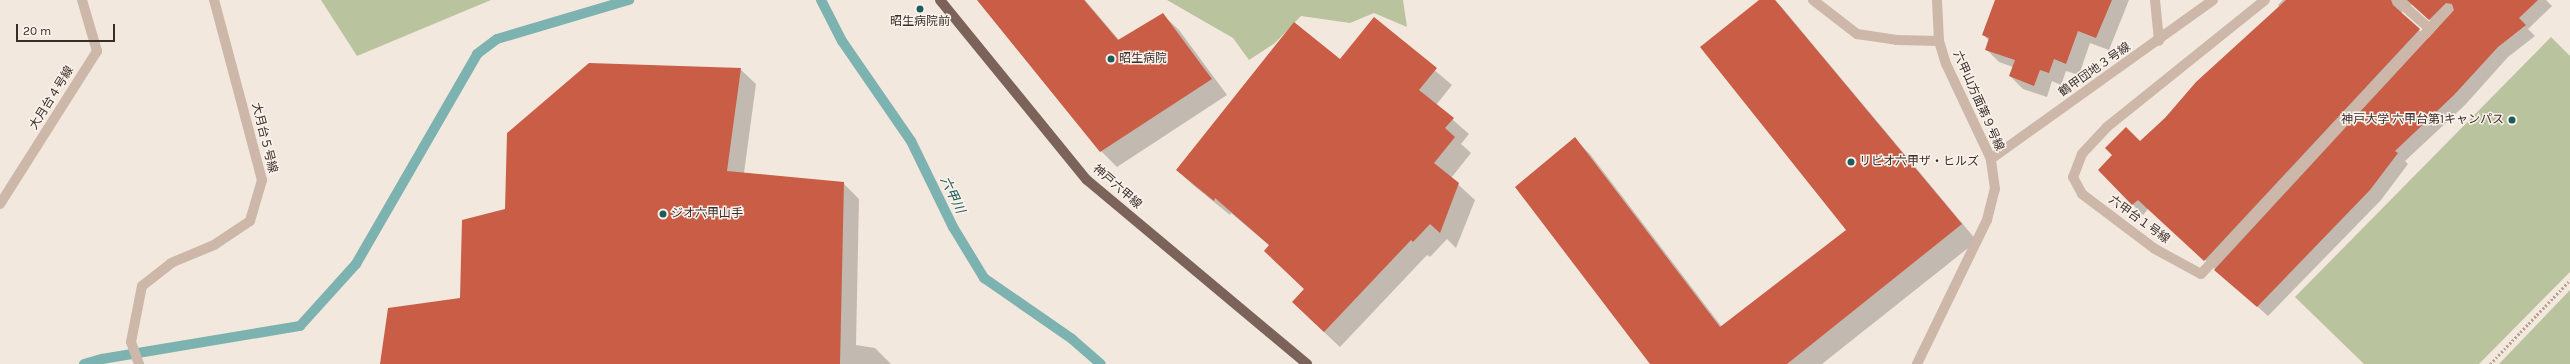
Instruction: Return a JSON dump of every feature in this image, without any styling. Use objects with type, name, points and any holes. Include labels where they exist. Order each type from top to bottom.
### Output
[{"type":"main road","name":"神戸六甲線","points":[[940,0],[1087,180],[1307,364]]},
{"type":"street","name":"大月台４号線","points":[[0,204],[97,51],[82,0]]},
{"type":"street","name":"大月台５号線","points":[[139,364],[131,342],[142,286],[170,263],[214,246],[250,220],[262,180],[214,0]]},
{"type":"street","name":"六甲山方面第９号線","points":[[1813,0],[1857,34],[1897,40],[1939,41],[1946,64],[1991,159],[1994,189],[1987,220],[1917,364]]},
{"type":"street","points":[[1937,0],[1939,41]]},
{"type":"street","points":[[2155,0],[2159,41]]},
{"type":"street","name":"鶴甲団地３号線","points":[[1991,159],[2159,41],[2213,0]]},
{"type":"street","name":"六甲台１号線","points":[[2266,0],[2108,127],[2082,154],[2073,177],[2082,194],[2155,249],[2201,274],[2448,9]]},
{"type":"street","points":[[2397,0],[2430,29]]},
{"type":"path","points":[[2490,364],[2570,280]]},
{"type":"green space","points":[[321,0],[491,0],[357,56]]},
{"type":"green space","points":[[1167,0],[1403,0],[1407,27],[1374,13],[1350,23],[1301,16],[1275,43],[1249,60],[1233,38]]},
{"type":"green space","name":"神戸大学 六甲台第1キャンパス","points":[[2551,37],[2570,56],[2570,272],[2479,364],[2364,364],[2295,297]]},
{"type":"green space","points":[[2570,290],[2570,364],[2499,364]]},
{"type":"building","name":"昭生病院","points":[[977,0],[1084,0],[1118,40],[1163,13],[1212,79],[1100,152]]},
{"type":"building","name":"リビオ六甲ザ・ヒルズ","points":[[1759,0],[1775,0],[1962,224],[1787,364],[1650,364],[1515,187],[1575,137],[1720,327],[1846,230],[1700,47]]},
{"type":"building","points":[[1995,0],[2112,0],[2096,38],[2078,31],[2066,64],[2054,59],[2049,73],[2040,70],[2034,86],[2009,76],[2015,60],[1985,50],[1989,38],[1982,35]]},
{"type":"building","points":[[2286,0],[2391,0],[2393,5],[2420,29],[2204,261],[2138,200],[2132,205],[2098,170],[2112,155],[2105,148],[2126,127],[2140,141],[2165,118],[2196,82]]},
{"type":"building","points":[[2407,0],[2538,0],[2519,18],[2526,25],[2498,47],[2454,95],[2395,151],[2398,153],[2370,190],[2257,307],[2214,270],[2454,10],[2452,4],[2446,3],[2429,20]]},
{"type":"building","points":[[1374,17],[1437,68],[1419,90],[1454,118],[1445,128],[1455,137],[1434,163],[1459,183],[1440,233],[1430,224],[1413,242],[1411,240],[1324,332],[1292,302],[1304,289],[1264,251],[1269,245],[1215,198],[1214,201],[1176,170],[1294,22],[1340,59]]},
{"type":"building","name":"ジオ六甲山手","points":[[589,63],[741,68],[727,171],[844,182],[840,364],[380,364],[388,308],[460,298],[462,220],[505,209],[507,133]]},
{"type":"waterway","points":[[84,364],[102,359],[300,326],[356,264],[477,54],[497,39],[629,0]]},
{"type":"waterway","name":"六甲川","points":[[821,0],[842,41],[911,141],[953,227],[984,278],[1072,339],[1101,364]]},
{"type":"place","name":"昭生病院前","points":[[920,9]]},
{"type":"place","name":"昭生病院","points":[[1111,59]]},
{"type":"place","name":"神戸大学 六甲台第1キャンパス","points":[[2512,120]]},
{"type":"place","name":"リビオ六甲ザ・ヒルズ","points":[[1851,162]]},
{"type":"place","name":"ジオ六甲山手","points":[[663,214]]}]
